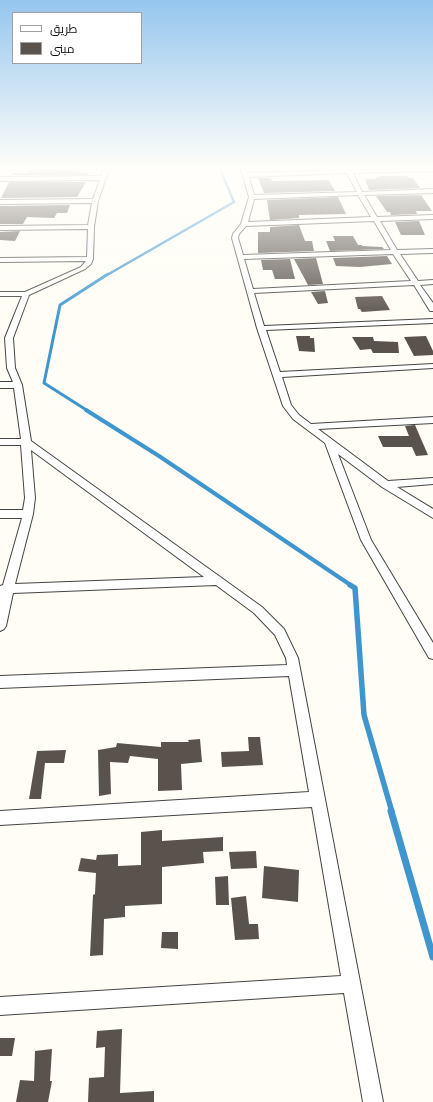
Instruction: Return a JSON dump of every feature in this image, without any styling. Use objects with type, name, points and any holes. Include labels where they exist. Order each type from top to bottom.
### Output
[{"type":"street","points":[[0,294],[26,294],[83,268],[88,264],[90,259],[92,220]]},
{"type":"street","points":[[245,220],[235,238],[261,328],[286,406],[296,416],[386,485],[433,514]]},
{"type":"street","points":[[244,224],[323,220]]},
{"type":"street","points":[[377,220],[395,252],[433,309]]},
{"type":"street","points":[[0,228],[91,228]]},
{"type":"street","points":[[240,257],[433,251]]},
{"type":"street","points":[[0,260],[90,259]]},
{"type":"street","points":[[251,291],[433,282]]},
{"type":"street","points":[[0,626],[4,589],[28,514],[30,498],[26,442],[18,385],[11,368],[4,338],[26,294]]},
{"type":"street","points":[[261,328],[433,321]]},
{"type":"street","points":[[276,375],[433,366]]},
{"type":"street","points":[[0,385],[18,385]]},
{"type":"street","points":[[310,427],[433,420]]},
{"type":"street","points":[[0,442],[26,442],[258,610],[280,632],[292,658],[373,1102]]},
{"type":"street","points":[[329,442],[366,540],[433,654]]},
{"type":"street","points":[[386,485],[433,481]]},
{"type":"street","points":[[0,514],[28,514]]},
{"type":"street","points":[[4,589],[218,581]]},
{"type":"street","points":[[0,682],[294,670]]},
{"type":"street","points":[[0,818],[318,799]]},
{"type":"street","points":[[0,1006],[351,984]]},
{"type":"building","points":[[0,220],[25,220],[23,224],[0,224]]},
{"type":"building","points":[[419,221],[425,235],[401,235],[395,222]]},
{"type":"building","points":[[299,225],[305,241],[312,241],[314,251],[258,253],[258,232],[270,232],[270,227]]},
{"type":"building","points":[[20,231],[15,241],[0,240],[0,232]]},
{"type":"building","points":[[333,236],[353,236],[358,245],[382,247],[384,249],[330,251],[326,241],[335,241]]},
{"type":"building","points":[[387,256],[392,264],[360,267],[336,266],[333,258]]},
{"type":"building","points":[[316,258],[323,284],[308,285],[294,259]]},
{"type":"building","points":[[290,259],[295,279],[275,279],[272,270],[263,270],[261,260]]},
{"type":"building","points":[[325,291],[328,303],[318,304],[311,292]]},
{"type":"building","points":[[382,296],[390,310],[362,312],[358,309],[355,297]]},
{"type":"building","points":[[296,336],[310,336],[310,338],[314,338],[315,352],[299,351]]},
{"type":"building","points":[[426,336],[433,351],[433,355],[414,356],[404,337]]},
{"type":"building","points":[[352,337],[373,337],[374,341],[398,342],[399,353],[373,353],[371,349],[360,350]]},
{"type":"building","points":[[415,425],[428,455],[416,456],[412,447],[383,447],[378,436],[409,436],[405,426]]},
{"type":"building","points":[[248,737],[260,737],[263,765],[222,767],[221,752],[249,751]]},
{"type":"building","points":[[200,739],[202,762],[181,764],[182,790],[158,791],[158,759],[130,756],[128,763],[110,762],[111,794],[99,796],[98,750],[116,747],[117,743],[161,747],[161,742],[189,742],[188,740]]},
{"type":"building","points":[[66,750],[64,763],[45,763],[41,799],[29,799],[37,751]]},
{"type":"building","points":[[162,830],[162,841],[223,837],[223,851],[203,852],[204,863],[162,867],[162,904],[125,906],[125,917],[104,919],[103,955],[90,956],[93,895],[95,894],[96,873],[78,871],[81,858],[96,860],[97,855],[118,854],[118,866],[141,865],[141,832]]},
{"type":"building","points":[[256,851],[257,868],[231,869],[229,852]]},
{"type":"building","points":[[264,866],[299,870],[298,902],[262,898]]},
{"type":"building","points":[[228,876],[229,905],[216,905],[215,877]]},
{"type":"building","points":[[246,896],[249,924],[258,924],[259,939],[235,940],[231,898]]},
{"type":"building","points":[[162,932],[178,932],[178,949],[161,948]]},
{"type":"building","points":[[122,1029],[120,1093],[154,1091],[154,1102],[88,1102],[89,1078],[104,1077],[105,1047],[96,1048],[97,1031]]},
{"type":"building","points":[[0,1038],[15,1038],[12,1056],[0,1056]]},
{"type":"building","points":[[52,1049],[50,1081],[52,1081],[48,1102],[16,1102],[20,1080],[34,1081],[35,1051]]},
{"type":"waterway","points":[[107,275],[202,220]]},
{"type":"waterway","points":[[88,411],[44,383],[60,305],[108,274]]},
{"type":"waterway","points":[[86,410],[159,456],[352,586]]},
{"type":"waterway","points":[[350,585],[355,588],[364,715],[392,812]]},
{"type":"waterway","points":[[391,811],[433,957]]}]
